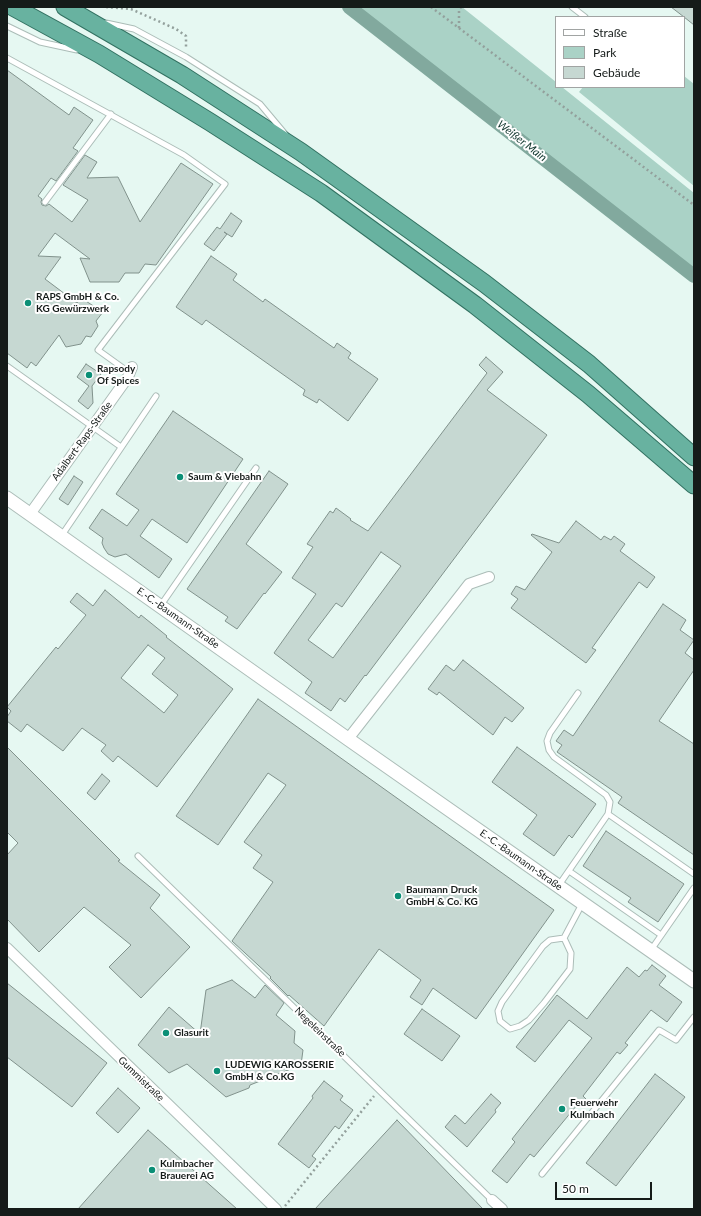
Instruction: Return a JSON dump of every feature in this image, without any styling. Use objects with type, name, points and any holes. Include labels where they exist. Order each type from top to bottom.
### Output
[{"type":"highway","points":[[13,7],[99,54],[210,122],[321,193],[475,305],[588,394],[693,485]]},
{"type":"highway","points":[[64,7],[182,75],[301,152],[484,283],[583,359],[694,457]]},
{"type":"street","name":"Adalbert-Raps-Straße","points":[[30,514],[131,370]]},
{"type":"street","name":"E.-C.-Baumann-Straße","points":[[7,498],[694,981]]},
{"type":"street","points":[[348,739],[469,584],[489,577]]},
{"type":"street","name":"Gummistraße","points":[[7,948],[276,1209]]},
{"type":"street","name":"Negeleinstraße","points":[[492,1200],[502,1209]]},
{"type":"lane","points":[[572,7],[584,16]]},
{"type":"lane","points":[[84,18],[134,29],[186,57],[260,104],[301,152]]},
{"type":"lane","points":[[7,26],[40,42],[99,54]]},
{"type":"lane","points":[[7,58],[184,155],[225,184],[98,350],[131,370]]},
{"type":"lane","points":[[45,202],[111,114]]},
{"type":"lane","points":[[7,366],[121,447]]},
{"type":"lane","points":[[61,536],[156,396]]},
{"type":"lane","points":[[161,606],[256,468]]},
{"type":"lane","points":[[558,886],[608,814],[610,802],[606,795],[554,757],[549,750],[547,741],[550,733],[578,693]]},
{"type":"lane","points":[[608,814],[694,874]]},
{"type":"lane","name":"Negeleinstraße","points":[[138,856],[492,1200]]},
{"type":"lane","points":[[568,872],[661,935]]},
{"type":"lane","points":[[651,950],[694,888]]},
{"type":"lane","points":[[564,938],[582,903]]},
{"type":"lane","points":[[564,938],[571,953],[570,969],[529,1020],[520,1026],[510,1029],[500,1021],[498,1012],[502,1002],[543,946],[550,940],[564,938]]},
{"type":"lane","points":[[542,1174],[659,1030],[676,1040],[694,1017]]},
{"type":"path","points":[[106,7],[131,8],[176,29],[186,36],[186,57]]},
{"type":"path","points":[[431,7],[694,205]]},
{"type":"path","points":[[458,28],[461,7]]},
{"type":"path","points":[[283,1209],[379,1090]]},
{"type":"green space","points":[[351,7],[462,7],[555,81],[555,88],[563,88],[694,193],[694,273]]},
{"type":"green space","points":[[685,77],[694,84],[694,186],[579,92],[582,88],[685,88]]},
{"type":"building","points":[[671,7],[694,7],[694,25],[685,18],[685,16],[683,16]]},
{"type":"building","points":[[7,70],[69,115],[74,107],[93,120],[73,148],[78,151],[56,181],[51,178],[38,196],[42,199],[42,205],[46,206],[49,204],[72,222],[88,200],[63,185],[85,155],[97,162],[87,178],[118,177],[140,222],[181,163],[213,184],[156,265],[145,264],[139,273],[125,273],[119,282],[90,282],[80,258],[90,259],[55,233],[38,256],[61,257],[45,279],[77,303],[81,298],[103,312],[96,321],[98,326],[91,337],[86,336],[81,344],[66,347],[59,335],[36,366],[31,362],[27,368],[7,353]]},
{"type":"building","points":[[231,213],[242,221],[232,237],[224,232],[227,234],[214,251],[204,244],[217,227],[220,229]]},
{"type":"building","points":[[211,256],[237,274],[233,280],[263,302],[265,299],[334,348],[337,343],[351,353],[348,358],[378,379],[348,421],[319,399],[317,403],[303,395],[305,390],[206,320],[202,325],[176,307]]},
{"type":"building","points":[[486,357],[503,372],[487,390],[547,435],[366,676],[365,675],[345,702],[340,698],[331,711],[305,693],[312,682],[274,653],[316,594],[292,578],[313,547],[307,544],[330,511],[333,513],[336,508],[351,519],[350,520],[368,531],[487,373],[479,365]],"holes":[[[381,552],[401,566],[333,658],[308,640],[336,603],[342,607]]]},
{"type":"building","points":[[86,364],[101,374],[92,386],[93,403],[88,409],[78,401],[89,386],[77,377]]},
{"type":"building","name":"Saum & Viebahn","points":[[173,411],[243,459],[187,543],[152,519],[140,536],[172,559],[159,578],[126,554],[115,557],[108,554],[102,543],[103,538],[89,528],[102,509],[127,526],[139,510],[116,494]]},
{"type":"building","points":[[269,471],[288,484],[246,544],[282,572],[237,629],[225,621],[228,617],[187,589]]},
{"type":"building","points":[[74,476],[83,482],[68,505],[59,499]]},
{"type":"building","points":[[576,521],[601,540],[604,536],[611,540],[614,536],[625,544],[620,551],[655,577],[647,588],[639,582],[592,648],[596,650],[586,663],[511,608],[518,599],[511,594],[516,586],[525,590],[552,552],[531,535],[532,534],[559,543]]},
{"type":"building","points":[[105,590],[139,618],[141,615],[167,636],[166,637],[233,689],[157,787],[118,756],[113,762],[101,751],[106,745],[82,728],[63,751],[27,724],[21,732],[7,721],[7,717],[11,711],[7,707],[56,647],[58,649],[86,615],[70,602],[77,593],[93,606]],"holes":[[[148,645],[165,658],[152,674],[178,695],[164,713],[121,678]]]},
{"type":"building","points":[[663,604],[686,620],[680,630],[694,640],[685,653],[694,660],[694,670],[659,721],[694,744],[694,855],[618,803],[622,797],[557,752],[562,745],[556,741],[564,730],[573,736]]},
{"type":"building","points":[[463,660],[524,708],[512,722],[505,717],[493,735],[439,692],[437,695],[428,689],[446,665],[454,671]]},
{"type":"building","name":"Baumann Druck GmbH & Co. KG","points":[[258,699],[554,910],[476,1019],[433,988],[422,1005],[410,997],[421,980],[379,949],[324,1026],[289,995],[288,996],[270,978],[271,977],[232,941],[273,882],[253,868],[262,855],[244,842],[286,785],[268,773],[218,845],[176,816]]},
{"type":"building","points":[[7,747],[120,860],[118,861],[160,895],[150,908],[190,947],[141,998],[109,967],[131,945],[84,907],[39,952],[7,919],[7,855],[18,843],[7,832]]},
{"type":"building","points":[[517,747],[596,804],[572,838],[569,835],[554,856],[523,834],[537,815],[492,782]]},
{"type":"building","points":[[102,774],[110,781],[95,800],[87,793]]},
{"type":"building","points":[[606,831],[684,884],[658,922],[628,902],[631,898],[583,866]]},
{"type":"building","points":[[652,965],[666,976],[659,985],[682,1002],[667,1022],[651,1010],[625,1043],[628,1045],[620,1054],[617,1052],[583,1096],[586,1099],[580,1107],[577,1105],[534,1157],[530,1154],[507,1183],[492,1171],[515,1142],[512,1139],[592,1038],[569,1020],[535,1062],[516,1047],[557,995],[587,1019],[627,967],[639,977]]},
{"type":"building","points":[[232,980],[255,998],[265,985],[284,1003],[276,1015],[295,1031],[294,1043],[303,1050],[301,1065],[250,1085],[249,1088],[226,1097],[187,1064],[169,1073],[138,1045],[169,1007],[200,1034],[206,990]]},
{"type":"building","points":[[7,983],[107,1063],[72,1107],[7,1057]]},
{"type":"building","points":[[422,1009],[460,1036],[442,1061],[404,1034]]},
{"type":"building","points":[[655,1074],[685,1097],[616,1186],[586,1163]]},
{"type":"building","points":[[324,1081],[343,1096],[340,1100],[353,1110],[339,1129],[335,1126],[312,1156],[316,1159],[309,1168],[278,1144]]},
{"type":"building","points":[[118,1088],[140,1108],[118,1133],[96,1113]]},
{"type":"building","points":[[491,1094],[501,1103],[495,1110],[496,1112],[467,1147],[445,1127],[455,1115],[465,1124]]},
{"type":"building","points":[[397,1120],[483,1209],[315,1209]]},
{"type":"building","name":"Kulmbacher Brauerei AG","points":[[148,1130],[237,1209],[78,1209]]},
{"type":"waterway","name":"Weißer Main","points":[[349,7],[694,276]]},
{"type":"place","name":"RAPS GmbH & Co. KG Gewürzwerk","points":[[28,303]]},
{"type":"place","name":"Rapsody Of Spices","points":[[89,375]]},
{"type":"place","name":"Saum & Viebahn","points":[[180,477]]},
{"type":"place","name":"Baumann Druck GmbH & Co. KG","points":[[398,896]]},
{"type":"place","name":"Glasurit","points":[[166,1033]]},
{"type":"place","name":"LUDEWIG KAROSSERIE GmbH & Co.KG","points":[[217,1071]]},
{"type":"place","name":"Feuerwehr Kulmbach","points":[[562,1109]]},
{"type":"place","name":"Kulmbacher Brauerei AG","points":[[152,1170]]}]
